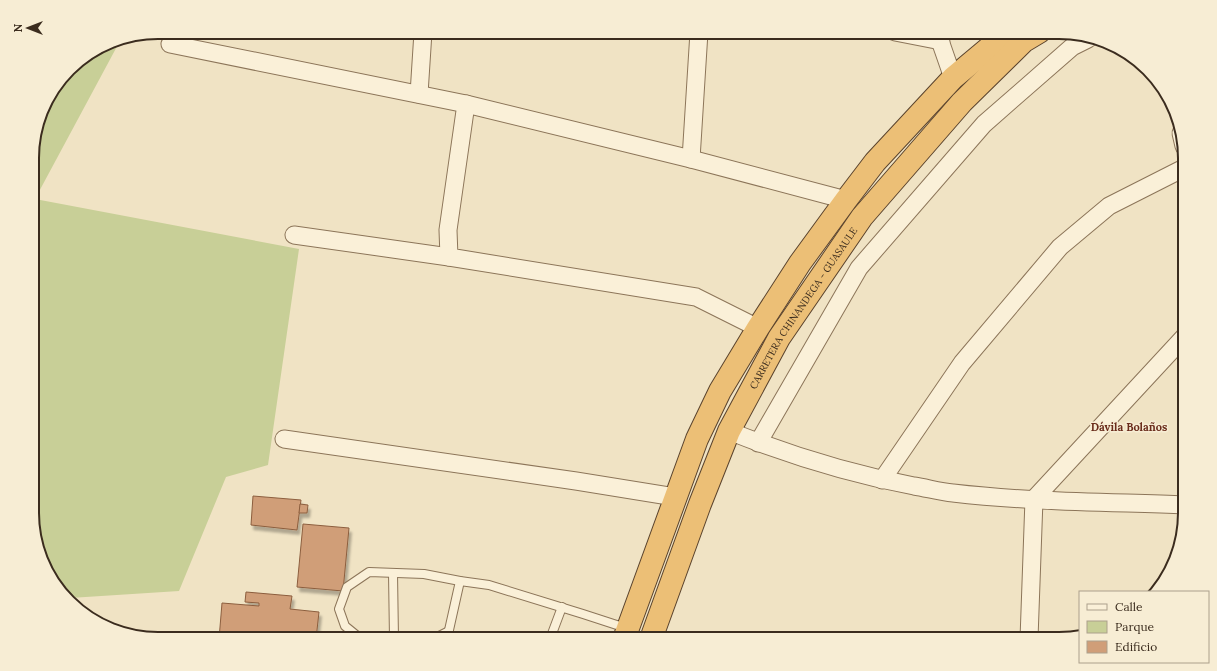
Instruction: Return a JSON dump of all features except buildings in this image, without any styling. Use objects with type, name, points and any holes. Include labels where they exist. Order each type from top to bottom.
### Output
[{"type":"highway","points":[[627,632],[697,439],[720,391],[758,328],[800,263],[875,162],[953,78],[1000,39]]},
{"type":"highway","name":"CARRETERA CHINANDEGA - GUASAULE","points":[[654,632],[700,504],[729,431],[779,338],[862,217],[962,102],[1027,39]]},
{"type":"street","points":[[419,94],[423,39]]},
{"type":"street","points":[[692,159],[699,39]]},
{"type":"street","points":[[940,39],[953,78]]},
{"type":"street","points":[[758,443],[859,268],[984,124],[1072,47],[1083,42]]},
{"type":"street","points":[[170,44],[466,104],[692,159],[846,200]]},
{"type":"street","points":[[449,257],[448,230],[466,104]]},
{"type":"street","points":[[882,480],[962,363],[1060,247],[1109,206],[1178,171]]},
{"type":"street","points":[[294,236],[449,257],[696,297],[758,328]]},
{"type":"street","points":[[1029,632],[1034,499],[1178,343]]},
{"type":"street","points":[[729,431],[758,443],[826,465],[882,480],[952,493],[1034,499],[1178,505]]},
{"type":"street","points":[[284,439],[576,481],[675,497]]},
{"type":"lane","points":[[352,632],[345,626],[339,609],[347,587],[369,572],[424,574],[460,582],[489,585],[562,607],[621,632]]},
{"type":"lane","points":[[393,573],[394,632]]},
{"type":"lane","points":[[449,632],[460,582]]},
{"type":"lane","points":[[553,632],[562,607]]},
{"type":"green space","points":[[117,46],[39,192],[39,150],[41,134],[51,105],[68,79],[92,59]]},
{"type":"green space","points":[[39,200],[299,249],[268,465],[226,477],[179,591],[74,598],[59,579],[45,552],[41,537],[39,513]]},
{"type":"district","name":"Dávila Bolaños","points":[[1129,427]]}]
